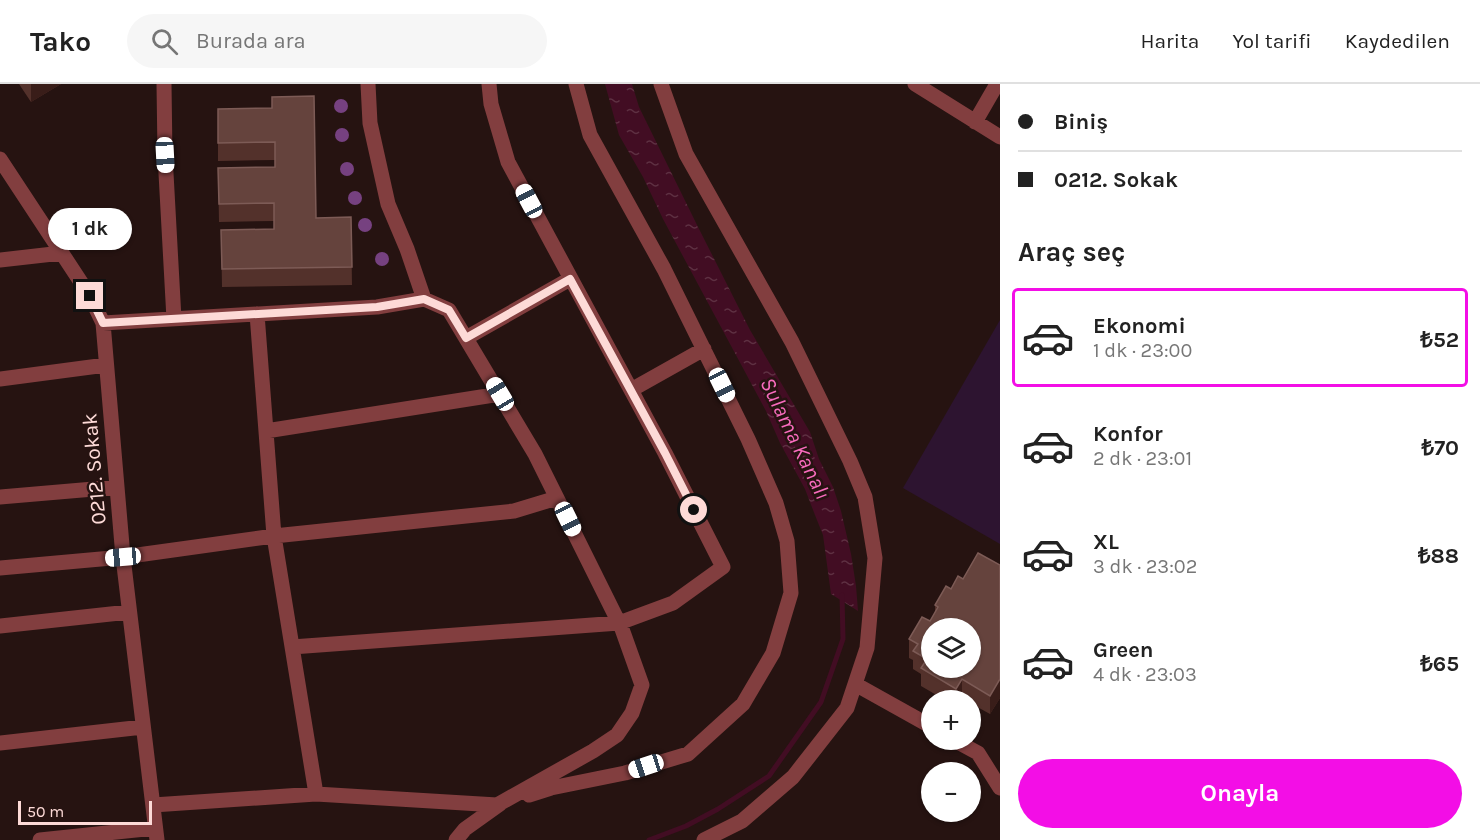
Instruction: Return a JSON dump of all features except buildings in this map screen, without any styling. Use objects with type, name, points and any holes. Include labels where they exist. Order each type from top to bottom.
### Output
[{"type":"street","points":[[164,84],[165,155],[174,319]]},
{"type":"street","points":[[368,84],[370,123],[388,204],[407,249],[424,299]]},
{"type":"street","points":[[292,647],[619,623],[673,603],[723,567],[665,453],[508,162],[491,104],[489,84]]},
{"type":"street","points":[[153,805],[316,794],[497,805],[551,788],[626,773],[688,754],[743,704],[773,653],[791,593],[787,541],[776,503],[748,439],[664,269],[590,135],[576,84]]},
{"type":"street","points":[[661,84],[686,154],[792,342],[850,461],[865,497],[875,558],[867,648],[847,708],[794,777],[742,821],[704,840]]},
{"type":"street","points":[[915,84],[1000,137]]},
{"type":"street","points":[[975,122],[997,84]]},
{"type":"street","name":"0212. Sokak","points":[[0,159],[90,296],[103,323],[123,557],[156,834]]},
{"type":"street","points":[[0,260],[62,253]]},
{"type":"street","points":[[466,338],[570,279]]},
{"type":"street","points":[[103,323],[377,307],[424,299],[449,310],[535,454],[622,629],[642,685],[632,713],[617,735],[497,805],[465,829],[456,840]]},
{"type":"street","points":[[257,314],[274,536],[316,794]]},
{"type":"street","points":[[631,390],[704,350]]},
{"type":"street","points":[[0,379],[106,364]]},
{"type":"street","points":[[266,431],[500,394]]},
{"type":"street","points":[[0,497],[117,487]]},
{"type":"street","points":[[0,568],[123,557],[274,536],[514,511],[557,498]]},
{"type":"street","points":[[0,626],[129,612]]},
{"type":"street","points":[[855,684],[921,721]]},
{"type":"street","points":[[0,743],[143,728]]},
{"type":"street","points":[[972,750],[978,753],[998,777]]},
{"type":"street","points":[[40,840],[156,834]]},
{"type":"shaded area","points":[[1000,320],[1000,544],[903,488]]},
{"type":"water","points":[[605,84],[632,84],[639,107],[750,330],[810,432],[841,511],[851,554],[858,611],[831,594],[823,535],[805,489],[619,135]]},
{"type":"waterway","name":"Sulama Kanalı","points":[[649,840],[686,826],[718,809],[769,776],[821,702],[843,639],[842,595]]},
{"type":"route","points":[[90,296],[103,323],[377,307],[424,299],[449,310],[466,338],[570,279],[694,510]]}]
